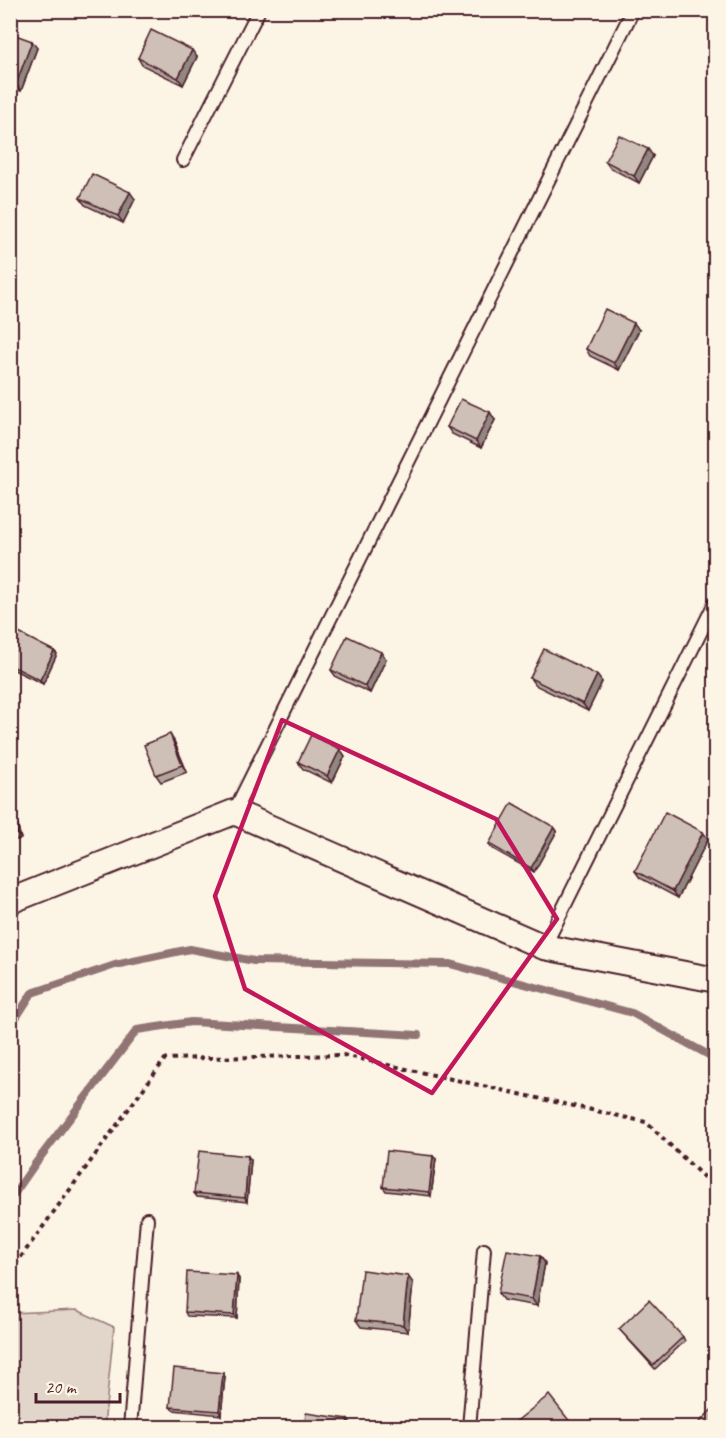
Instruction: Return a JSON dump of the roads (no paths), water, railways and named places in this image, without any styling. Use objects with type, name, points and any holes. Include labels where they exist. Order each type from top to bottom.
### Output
[{"type":"street","points":[[10,901],[234,812],[544,947],[716,980]]},
{"type":"lane","points":[[183,160],[259,10]]},
{"type":"lane","points":[[234,812],[633,10]]},
{"type":"lane","points":[[544,947],[716,601]]},
{"type":"lane","points":[[130,1428],[147,1219]]},
{"type":"lane","points":[[469,1428],[484,1250]]},
{"type":"waterway","points":[[10,1042],[14,1021],[32,993],[115,965],[190,949],[254,961],[450,964],[632,1013],[716,1059]]},
{"type":"waterway","points":[[10,1200],[137,1030],[191,1022],[418,1035]]}]
